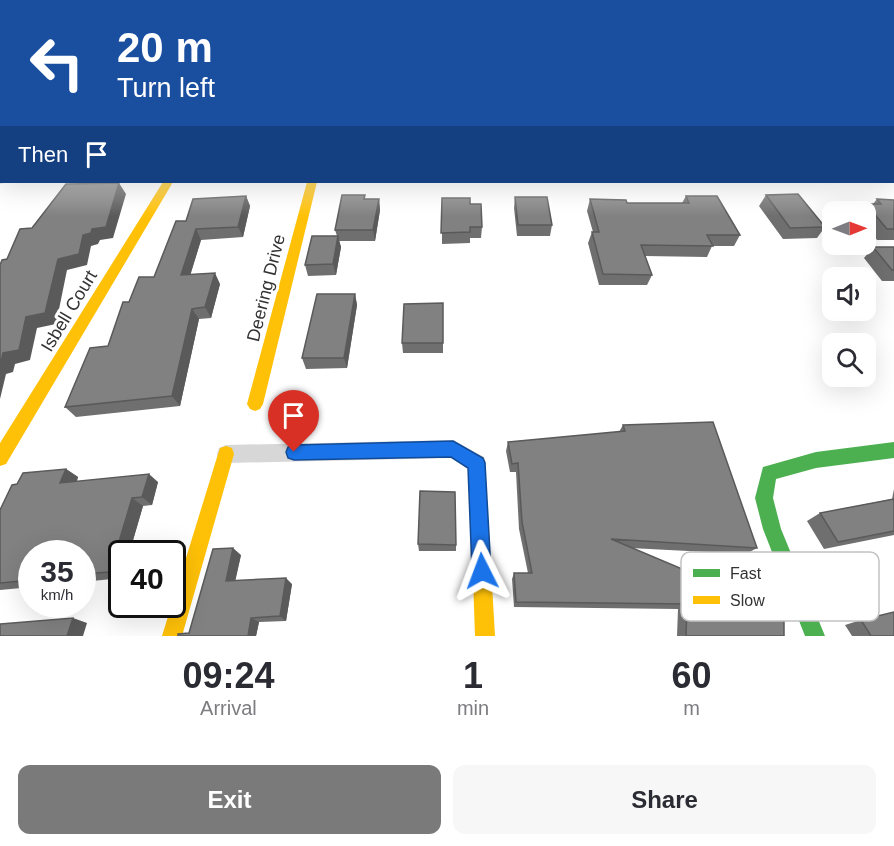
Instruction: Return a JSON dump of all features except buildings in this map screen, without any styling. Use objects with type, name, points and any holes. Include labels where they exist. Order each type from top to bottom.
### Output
[{"type":"street","name":"Isbell Court","points":[[0,458],[167,183]]},
{"type":"street","name":"Deering Drive","points":[[255,404],[312,183]]},
{"type":"street","points":[[781,552],[772,529],[764,498],[769,472],[816,460],[894,450]]},
{"type":"street","points":[[172,636],[226,454]]},
{"type":"street","points":[[477,463],[484,636]]},
{"type":"street","points":[[809,621],[815,636]]},
{"type":"lane","points":[[226,454],[453,449],[477,463]]},
{"type":"traffic: fast","points":[[781,552],[772,529],[764,498],[769,473],[816,460],[894,450]]},
{"type":"traffic: fast","points":[[809,621],[815,636]]},
{"type":"traffic: slow","points":[[0,458],[167,183]]},
{"type":"traffic: slow","points":[[255,404],[312,183]]},
{"type":"traffic: slow","points":[[172,636],[226,454]]},
{"type":"traffic: slow","points":[[477,463],[485,636]]},
{"type":"route","points":[[294,452],[453,449],[477,463],[482,571]]}]
